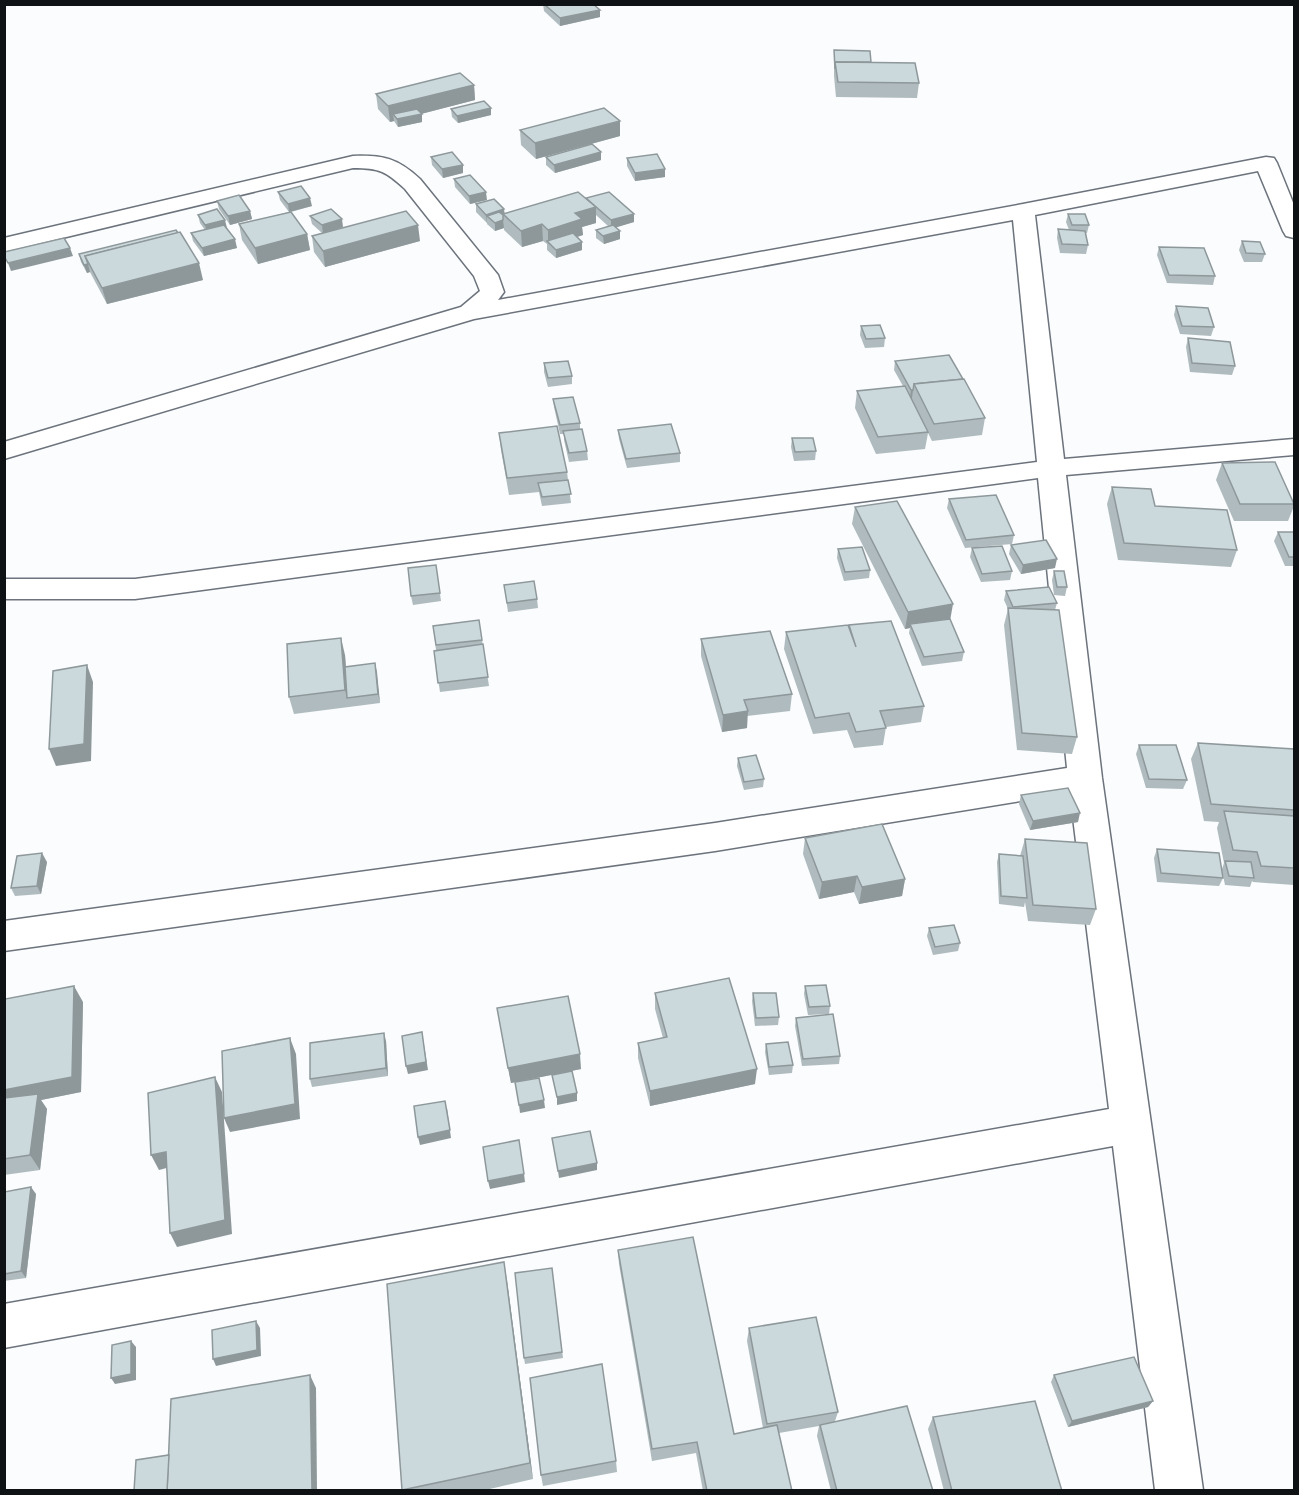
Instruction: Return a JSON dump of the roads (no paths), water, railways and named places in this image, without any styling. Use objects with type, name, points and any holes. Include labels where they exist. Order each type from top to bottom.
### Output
[{"type":"street","points":[[4,245],[353,162],[374,163],[391,166],[412,183],[486,274],[492,292],[470,312]]},
{"type":"street","points":[[4,451],[470,312],[1023,211],[1266,163],[1294,231]]},
{"type":"street","points":[[1023,211],[1085,778],[1179,1491]]},
{"type":"street","points":[[4,589],[135,589],[1052,468],[1294,447]]},
{"type":"street","points":[[4,936],[715,837],[1085,778]]},
{"type":"street","points":[[4,1326],[1130,1124]]}]
